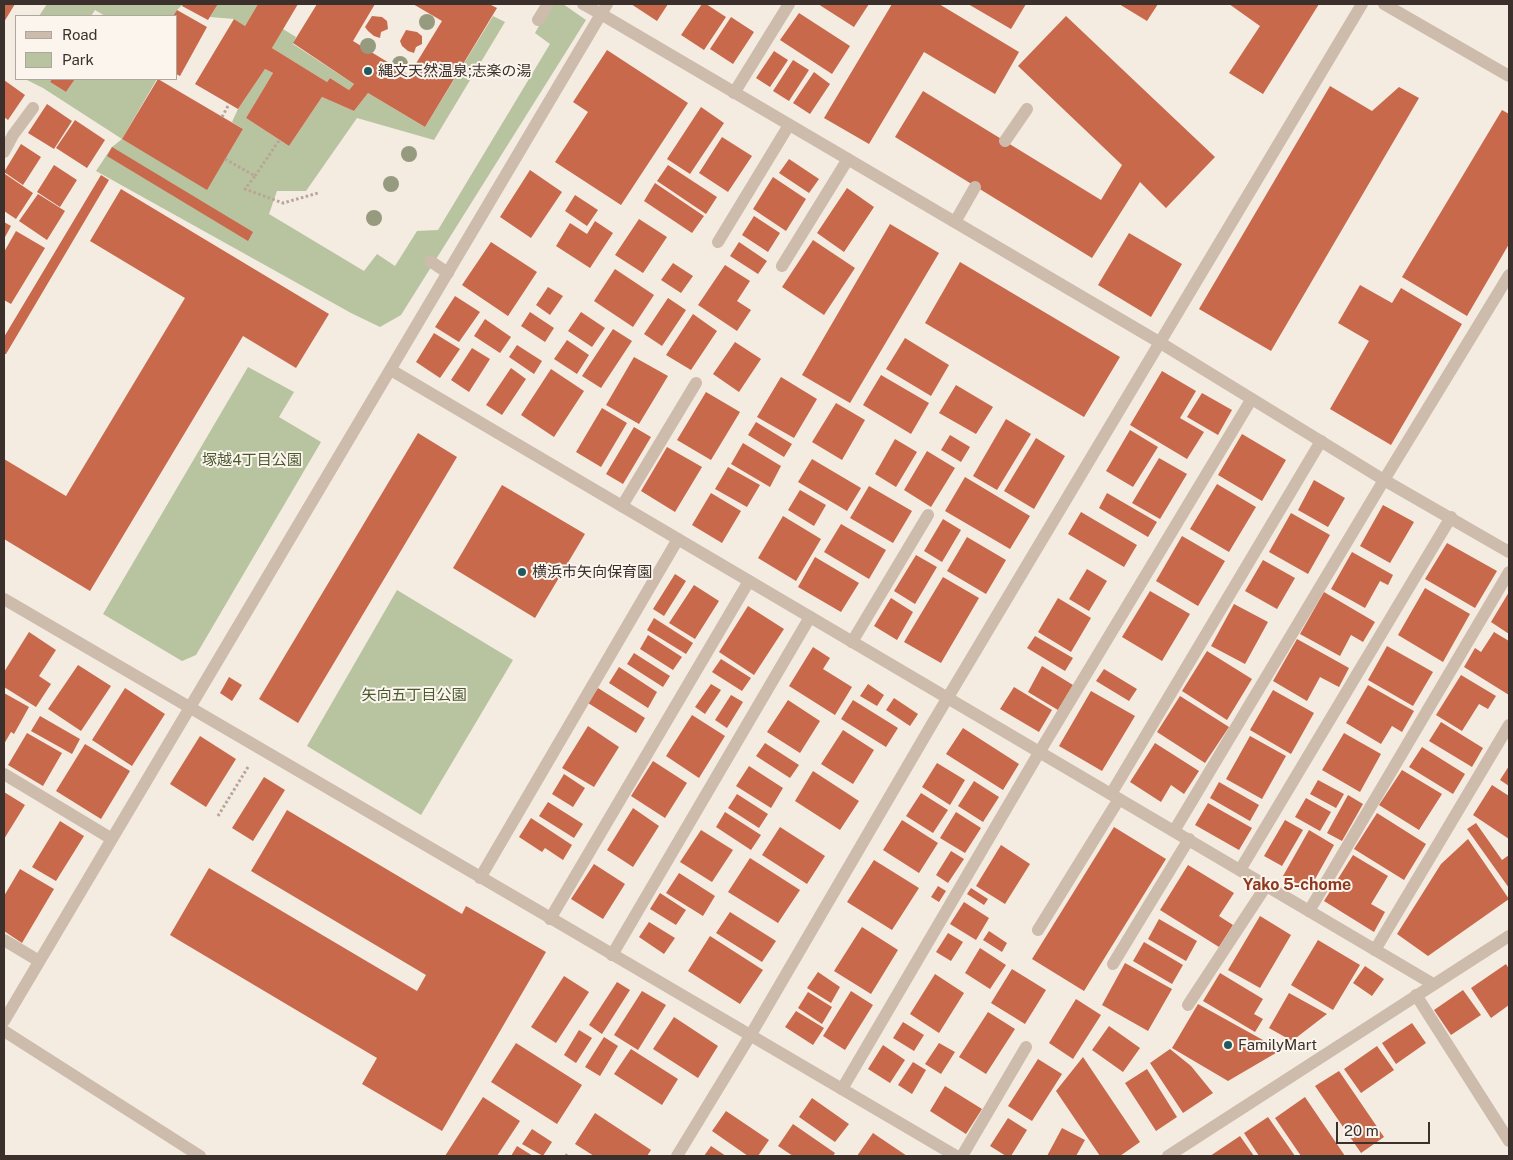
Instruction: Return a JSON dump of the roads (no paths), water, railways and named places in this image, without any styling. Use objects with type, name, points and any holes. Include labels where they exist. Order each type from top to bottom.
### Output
[{"type":"street","points":[[538,20],[548,4]]},
{"type":"street","points":[[583,4],[604,9],[734,93],[1159,342],[1384,480],[1509,552]]},
{"type":"street","points":[[734,93],[789,4]]},
{"type":"street","points":[[677,1156],[750,1036],[1159,342],[1362,4]]},
{"type":"street","points":[[1384,4],[1509,76]]},
{"type":"street","points":[[4,1021],[604,9]]},
{"type":"street","points":[[4,152],[8,132],[33,108]]},
{"type":"street","points":[[1005,141],[1027,109]]},
{"type":"street","points":[[718,242],[789,125]]},
{"type":"street","points":[[782,266],[848,160]]},
{"type":"street","points":[[955,222],[975,187]]},
{"type":"street","points":[[430,261],[448,273]]},
{"type":"street","points":[[1174,831],[1509,275]]},
{"type":"street","points":[[391,370],[1433,984]]},
{"type":"street","points":[[622,506],[696,384]]},
{"type":"street","points":[[842,1089],[1040,751],[1251,400]]},
{"type":"street","points":[[1038,930],[1321,441]]},
{"type":"street","points":[[852,642],[928,515]]},
{"type":"street","points":[[1240,870],[1451,517]]},
{"type":"street","points":[[480,878],[678,539]]},
{"type":"street","points":[[1309,911],[1509,572]]},
{"type":"street","points":[[550,919],[749,581]]},
{"type":"street","points":[[4,599],[956,1156]]},
{"type":"street","points":[[612,955],[810,617]]},
{"type":"street","points":[[1375,950],[1509,725]]},
{"type":"street","points":[[4,774],[112,839]]},
{"type":"street","points":[[1113,964],[1189,840]]},
{"type":"street","points":[[1188,1005],[1266,886]]},
{"type":"street","points":[[1168,1156],[1509,936]]},
{"type":"street","points":[[4,940],[39,961]]},
{"type":"street","points":[[1416,995],[1509,1141]]},
{"type":"street","points":[[4,1031],[200,1156]]},
{"type":"street","points":[[962,1156],[1026,1047]]},
{"type":"place","name":"縄文天然温泉;志楽の湯","points":[[368,71]]},
{"type":"place","name":"横浜市矢向保育園","points":[[522,572]]},
{"type":"place","name":"FamilyMart","points":[[1228,1045]]},
{"type":"district","name":"Yako 5-chome","points":[[1297,885]]},
{"type":"park label","name":"塚越4丁目公園","points":[[252,460]]},
{"type":"park label","name":"矢向五丁目公園","points":[[414,695]]}]
